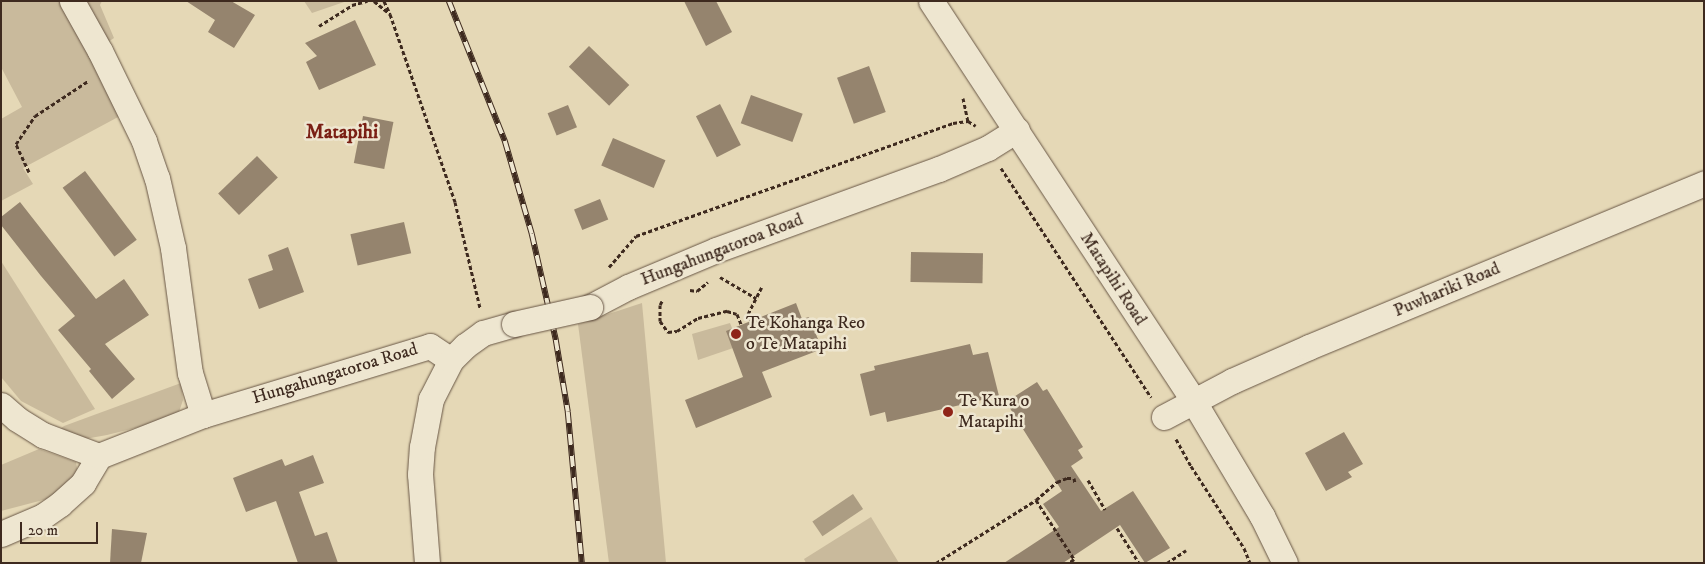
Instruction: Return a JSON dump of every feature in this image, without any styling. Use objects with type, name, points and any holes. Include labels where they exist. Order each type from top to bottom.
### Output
[{"type":"street","points":[[72,1],[144,141],[157,178],[173,248],[190,373],[203,415]]},
{"type":"street","name":"Matapihi Road","points":[[931,1],[1194,402],[1262,516],[1285,563]]},
{"type":"street","name":"Hungahungatoroa Road","points":[[99,456],[203,415],[430,346],[451,360],[465,346],[483,333],[590,307],[628,287],[716,250],[939,169],[988,148],[1016,130]]},
{"type":"street","name":"Puwhariki Road","points":[[1164,417],[1232,382],[1309,347],[1704,183]]},
{"type":"street","points":[[427,563],[420,474],[422,447],[431,399],[451,360]]},
{"type":"street","points":[[1,405],[43,435],[99,456],[83,483],[60,504],[43,516],[1,534]]},
{"type":"path","points":[[319,26],[352,5],[367,1]]},
{"type":"path","points":[[374,1],[390,14]]},
{"type":"path","points":[[384,1],[455,202],[480,309],[483,333]]},
{"type":"path","points":[[29,172],[16,144],[35,116],[108,68]]},
{"type":"path","points":[[961,93],[968,122]]},
{"type":"path","points":[[604,273],[636,236],[953,123],[968,122],[976,125],[988,148],[1164,417],[1191,466],[1244,548],[1250,563]]},
{"type":"path","points":[[684,290],[697,290],[718,277],[756,298]]},
{"type":"path","points":[[751,320],[748,314],[762,287]]},
{"type":"path","points":[[664,298],[660,305],[660,321],[668,332],[677,331],[702,317],[727,311],[737,314],[741,324]]},
{"type":"path","points":[[936,563],[1036,500],[1057,482],[1067,478],[1074,478],[1075,483]]},
{"type":"path","points":[[1088,480],[1105,509]]},
{"type":"path","points":[[1036,500],[1074,559],[1069,563]]},
{"type":"path","points":[[1117,528],[1138,561],[1133,563]]},
{"type":"path","points":[[1167,563],[1186,550]]},
{"type":"shaded area","points":[[1,1],[61,1],[120,116],[23,168],[33,184],[1,201],[1,119],[22,107],[1,67]]},
{"type":"shaded area","points":[[81,1],[102,1],[100,5],[114,38],[105,44]]},
{"type":"shaded area","points":[[304,1],[347,1],[312,13]]},
{"type":"shaded area","points":[[1,261],[95,409],[63,423],[21,401],[1,377]]},
{"type":"shaded area","points":[[642,303],[666,563],[609,563],[578,324]]},
{"type":"shaded area","points":[[730,323],[739,346],[698,360],[692,334]]},
{"type":"shaded area","points":[[181,383],[183,400],[179,412],[167,420],[79,440],[53,435],[64,426]]},
{"type":"shaded area","points":[[39,449],[76,462],[78,475],[47,499],[1,511],[1,465]]},
{"type":"shaded area","points":[[853,494],[863,509],[822,536],[812,521]]},
{"type":"shaded area","points":[[871,517],[899,563],[806,563],[804,559]]},
{"type":"building","points":[[186,1],[231,1],[255,15],[234,48],[208,32],[215,20]]},
{"type":"building","points":[[684,1],[716,1],[732,32],[706,46]]},
{"type":"building","points":[[355,20],[376,65],[319,90],[306,62],[317,56],[305,43]]},
{"type":"building","points":[[589,46],[629,85],[609,106],[569,67]]},
{"type":"building","points":[[869,66],[886,112],[854,124],[837,78]]},
{"type":"building","points":[[751,95],[803,114],[792,142],[741,123]]},
{"type":"building","points":[[720,104],[741,145],[717,157],[696,116]]},
{"type":"building","points":[[568,105],[577,127],[557,135],[548,113]]},
{"type":"building","points":[[363,116],[393,122],[384,169],[354,163]]},
{"type":"building","points":[[613,138],[665,160],[654,188],[601,166]]},
{"type":"building","points":[[257,156],[278,178],[239,215],[218,194]]},
{"type":"building","points":[[85,171],[137,240],[114,257],[63,188]]},
{"type":"building","points":[[600,199],[608,219],[582,230],[574,209]]},
{"type":"building","points":[[20,202],[96,299],[124,279],[149,315],[105,344],[135,379],[112,399],[89,371],[91,369],[58,330],[75,316],[1,225],[1,217]]},
{"type":"building","points":[[404,222],[411,253],[358,266],[350,234]]},
{"type":"building","points":[[288,247],[304,292],[259,309],[248,279],[273,270],[268,255]]},
{"type":"building","points":[[911,252],[983,253],[982,283],[910,282]]},
{"type":"building","points":[[796,303],[802,319],[809,317],[822,349],[762,372],[772,397],[696,428],[685,400],[743,377],[726,331]]},
{"type":"building","points":[[970,344],[973,355],[988,352],[999,396],[887,422],[885,412],[870,416],[860,374],[875,370],[874,366]]},
{"type":"building","points":[[1037,382],[1043,391],[1047,389],[1083,447],[1078,450],[1083,458],[1071,466],[1101,511],[1133,491],[1170,548],[1145,563],[1120,525],[1063,563],[1004,563],[1059,527],[1043,504],[1062,491],[1006,402]]},
{"type":"building","points":[[1344,432],[1363,464],[1348,472],[1352,477],[1326,491],[1305,453]]},
{"type":"building","points":[[313,455],[324,483],[299,492],[315,536],[327,532],[338,563],[298,563],[276,501],[246,512],[233,478],[282,459],[285,466]]},
{"type":"building","points":[[112,529],[147,533],[141,563],[110,563]]},
{"type":"railway","points":[[449,1],[505,141],[532,234],[556,340],[568,412],[582,563]]},
{"type":"place","name":"Te Kohanga Reo o Te Matapihi","points":[[736,334]]},
{"type":"place","name":"Te Kura o Matapihi","points":[[948,412]]},
{"type":"district","name":"Matapihi","points":[[342,132]]}]
